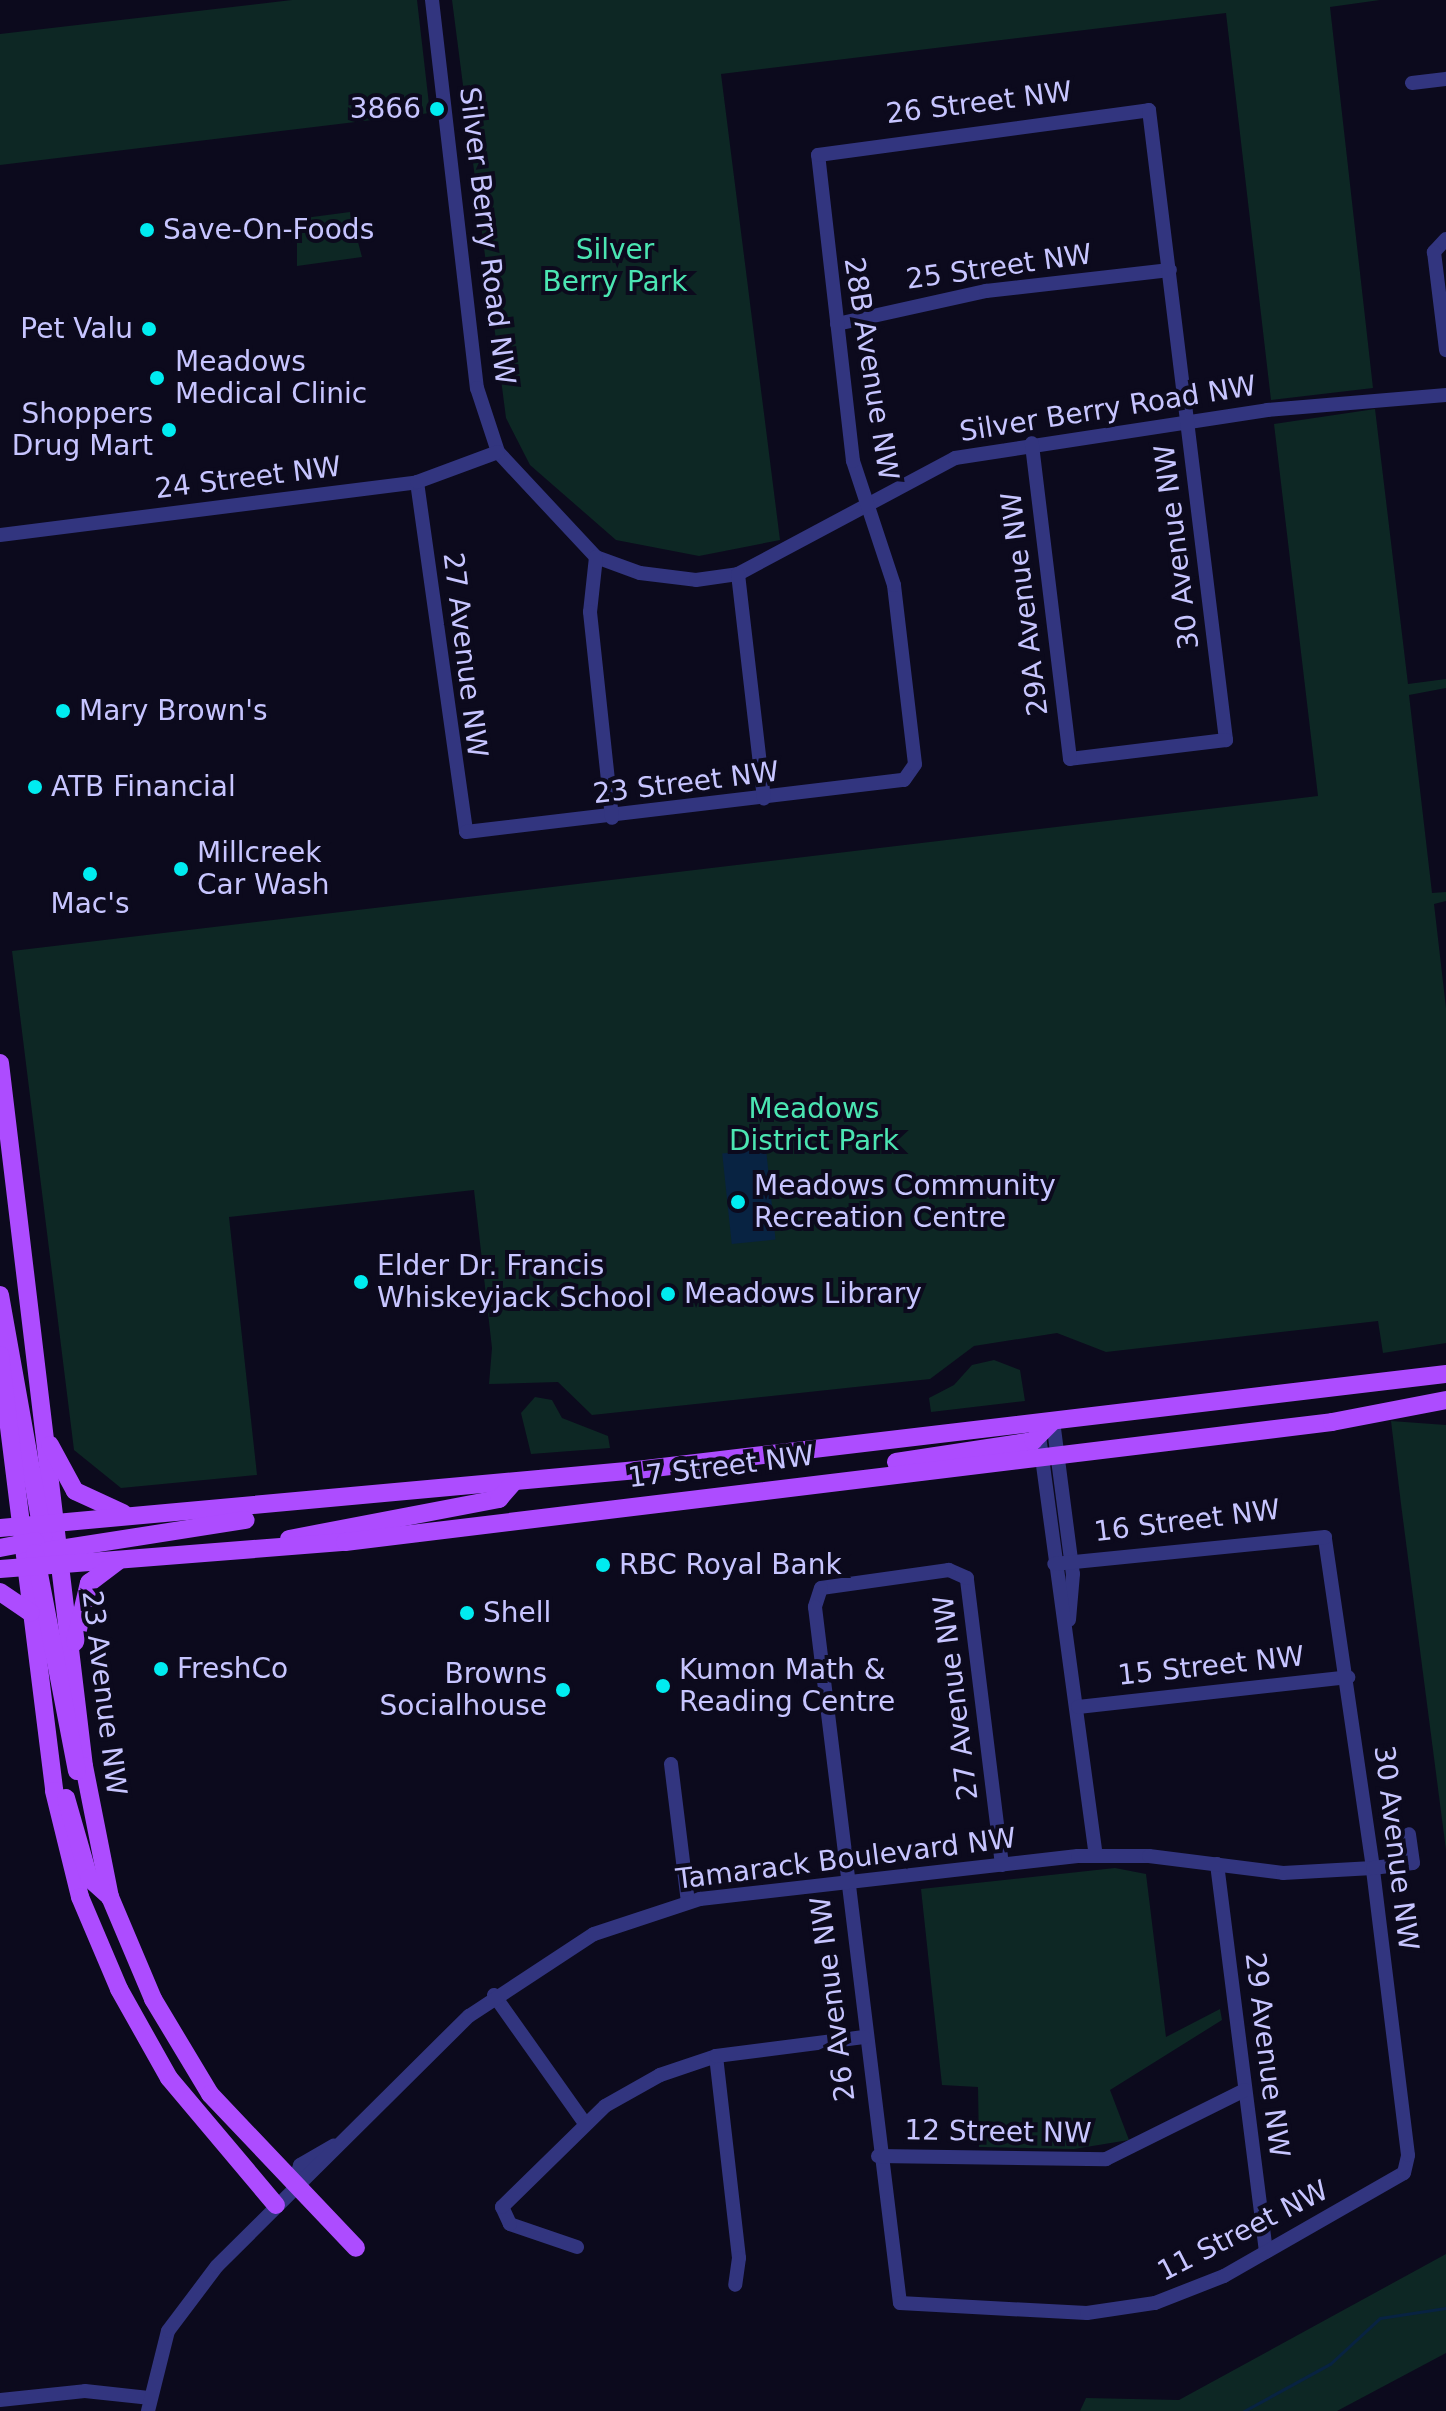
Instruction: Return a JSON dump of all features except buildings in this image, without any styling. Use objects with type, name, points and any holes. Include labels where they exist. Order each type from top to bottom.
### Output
[{"type":"main road","name":"23 Avenue NW","points":[[0,1063],[41,1415],[40,1546],[31,1613],[48,1746],[80,1897],[123,1997],[193,2111],[276,2205]]},
{"type":"main road","points":[[0,1295],[69,1748],[89,1802]]},
{"type":"main road","name":"23 Avenue NW","points":[[0,1355],[7,1419],[71,1661],[89,1802],[110,1897],[184,2054],[232,2122],[356,2248]]},
{"type":"main road","name":"17 Street NW","points":[[0,1528],[40,1546],[128,1558],[258,1550],[841,1480],[1046,1439],[1446,1374]]},
{"type":"main road","name":"17 Street NW","points":[[0,1569],[40,1546],[142,1517],[1046,1439],[1332,1422],[1446,1400]]},
{"type":"main road","points":[[41,1415],[75,1491],[98,1507],[142,1517]]},
{"type":"main road","points":[[0,1460],[7,1419]]},
{"type":"main road","points":[[258,1550],[499,1499],[513,1483]]},
{"type":"main road","points":[[0,1548],[40,1546],[329,1502]]},
{"type":"main road","points":[[71,1661],[89,1583],[107,1565],[128,1558]]},
{"type":"main road","points":[[0,1592],[31,1613]]},
{"type":"main road","points":[[48,1746],[89,1878],[110,1897]]},
{"type":"main road","points":[[123,1997],[240,2150],[276,2184],[293,2187]]},
{"type":"street","name":"Silver Berry Road NW","points":[[432,0],[477,388],[498,452],[596,557],[684,578],[738,574],[955,458],[1032,443],[1446,395]]},
{"type":"street","points":[[1412,83],[1446,79]]},
{"type":"street","name":"26 Street NW","points":[[818,155],[1149,110]]},
{"type":"street","name":"30 Avenue NW","points":[[1070,759],[1226,740],[1149,110]]},
{"type":"street","name":"28B Avenue NW","points":[[818,155],[853,461],[894,585],[915,764],[910,776]]},
{"type":"street","points":[[1441,241],[1446,350]]},
{"type":"street","name":"25 Street NW","points":[[837,324],[986,291],[1170,270]]},
{"type":"street","name":"29A Avenue NW","points":[[1032,443],[1070,759]]},
{"type":"street","name":"24 Street NW","points":[[0,535],[417,482],[498,452]]},
{"type":"street","name":"27 Avenue NW","points":[[417,482],[466,832]]},
{"type":"street","points":[[596,557],[590,612],[612,818]]},
{"type":"street","points":[[738,574],[764,799]]},
{"type":"street","name":"23 Street NW","points":[[466,832],[764,799],[910,776]]},
{"type":"street","points":[[1046,1439],[1072,1561],[1069,1625]]},
{"type":"street","points":[[1046,1439],[1054,1564],[1069,1625],[1096,1855]]},
{"type":"street","name":"30 Avenue NW","points":[[1325,1537],[1348,1677],[1408,2168]]},
{"type":"street","name":"16 Street NW","points":[[1054,1564],[1325,1537]]},
{"type":"street","name":"27 Avenue NW","points":[[817,1591],[949,1570],[964,1575],[1002,1865]]},
{"type":"street","name":"26 Avenue NW","points":[[817,1591],[846,1883],[878,2156],[900,2303]]},
{"type":"street","name":"15 Street NW","points":[[1078,1707],[1348,1677]]},
{"type":"street","points":[[671,1764],[688,1902]]},
{"type":"street","name":"Tamarack Boulevard NW","points":[[148,2404],[179,2312],[293,2187],[297,2168],[322,2146],[334,2145],[494,1995],[594,1934],[688,1902],[1096,1855],[1211,1863],[1294,1873],[1373,1868],[1413,1863],[1409,1834]]},
{"type":"street","points":[[1207,1844],[1211,1863]]},
{"type":"street","name":"29 Avenue NW","points":[[1211,1863],[1266,2252]]},
{"type":"street","points":[[494,1995],[584,2122]]},
{"type":"street","points":[[577,2247],[554,2245],[502,2212],[506,2197],[584,2122],[640,2085],[716,2056],[864,2037]]},
{"type":"street","points":[[716,2056],[739,2258],[735,2285]]},
{"type":"street","name":"12 Street NW","points":[[878,2156],[1097,2160],[1133,2150],[1245,2090]]},
{"type":"street","name":"11 Street NW","points":[[900,2303],[1125,2310],[1191,2291],[1266,2252],[1408,2168]]},
{"type":"street","points":[[0,2400],[85,2391],[148,2404]]},
{"type":"green space","points":[[292,0],[417,0],[430,113],[0,165],[0,34]]},
{"type":"green space","name":"Silver Berry Park","points":[[452,0],[1380,0],[1330,7],[1373,388],[1271,400],[1226,13],[721,74],[780,540],[699,556],[616,540],[530,465],[506,418]]},
{"type":"green space","points":[[350,212],[362,257],[297,266],[297,219]]},
{"type":"green space","name":"Meadows District Park","points":[[1375,409],[1408,684],[1446,679],[1446,688],[1409,695],[1432,893],[1446,892],[1446,901],[1434,904],[1446,1008],[1446,1343],[1383,1353],[1378,1321],[1106,1352],[1057,1333],[974,1346],[930,1379],[592,1415],[558,1382],[489,1384],[492,1348],[474,1190],[229,1217],[257,1475],[121,1488],[74,1450],[12,951],[1318,796],[1274,424]]},
{"type":"green space","points":[[994,1360],[1020,1370],[1025,1401],[931,1412],[929,1398],[954,1385],[972,1365]]},
{"type":"green space","points":[[535,1397],[552,1400],[562,1418],[608,1436],[610,1448],[531,1454],[521,1413]]},
{"type":"green space","points":[[1391,1421],[1446,1425],[1446,1850],[1401,1504]]},
{"type":"green space","points":[[1115,1868],[1146,1874],[1166,2037],[1220,2009],[1222,2020],[1110,2090],[1129,2140],[1074,2149],[979,2147],[978,2087],[942,2085],[921,1889]]},
{"type":"green space","points":[[1446,2254],[1446,2353],[1337,2411],[1080,2411],[1086,2398],[1179,2400]]},
{"type":"water","points":[[766,1149],[776,1240],[732,1244],[722,1154]]},
{"type":"waterway","points":[[1244,2411],[1330,2364],[1380,2318],[1446,2308]]},
{"type":"place","name":"3866","points":[[437,109]]},
{"type":"place","name":"Save-On-Foods","points":[[147,230]]},
{"type":"place","name":"Pet Valu","points":[[149,329]]},
{"type":"place","name":"Meadows Medical Clinic","points":[[157,378]]},
{"type":"place","name":"Shoppers Drug Mart","points":[[169,430]]},
{"type":"place","name":"Mary Brown's","points":[[63,711]]},
{"type":"place","name":"ATB Financial","points":[[35,787]]},
{"type":"place","name":"Millcreek Car Wash","points":[[181,869]]},
{"type":"place","name":"Mac's","points":[[90,874]]},
{"type":"place","name":"Meadows Community Recreation Centre","points":[[738,1202]]},
{"type":"place","name":"Elder Dr. Francis Whiskeyjack School","points":[[361,1282]]},
{"type":"place","name":"Meadows Library","points":[[668,1294]]},
{"type":"place","name":"RBC Royal Bank","points":[[603,1565]]},
{"type":"place","name":"Shell","points":[[467,1613]]},
{"type":"place","name":"FreshCo","points":[[161,1669]]},
{"type":"place","name":"Kumon Math & Reading Centre","points":[[663,1686]]},
{"type":"place","name":"Browns Socialhouse","points":[[563,1690]]}]
